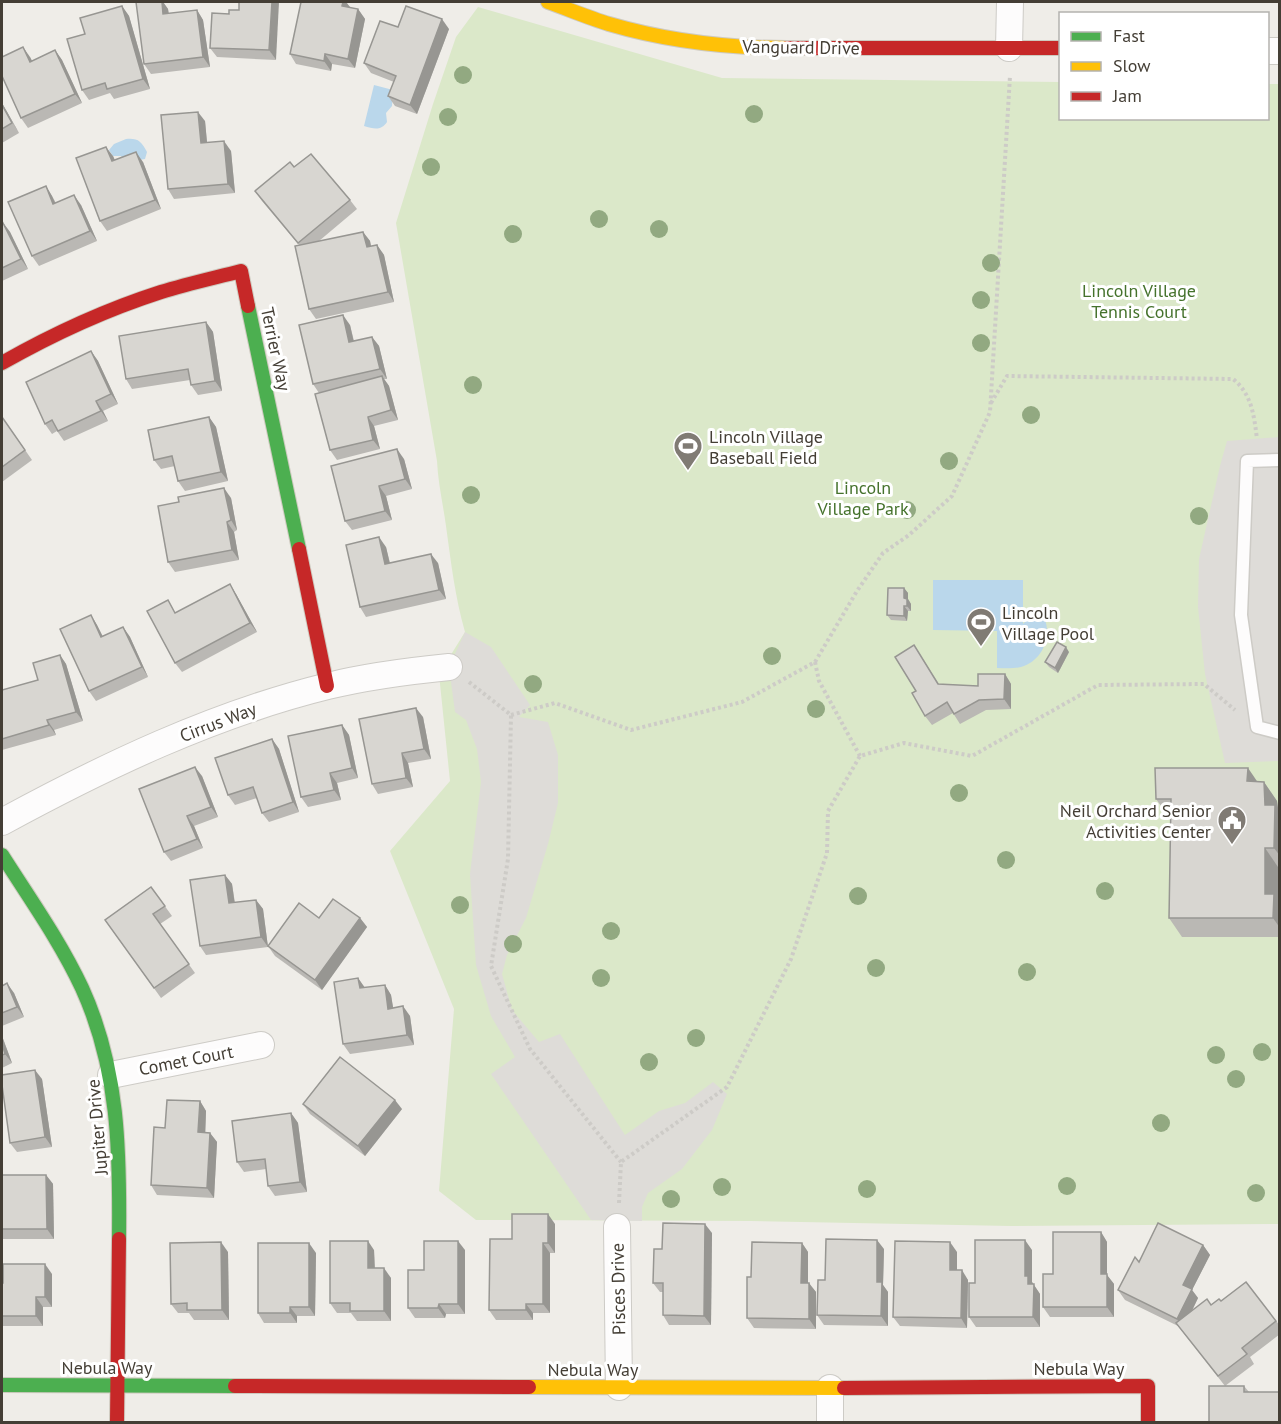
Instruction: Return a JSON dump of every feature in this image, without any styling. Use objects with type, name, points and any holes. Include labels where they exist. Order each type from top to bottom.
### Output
[{"type":"street","name":"Vanguard Drive","points":[[548,2],[610,24],[669,38],[722,46],[1059,48]]},
{"type":"street","points":[[1009,48],[1010,2]]},
{"type":"street","name":"Terrier Way","points":[[2,363],[87,320],[125,304],[163,291],[241,271],[327,686]]},
{"type":"street","name":"Cirrus Way","points":[[2,822],[110,766],[261,705],[360,678],[449,667]]},
{"type":"street","name":"Jupiter Drive","points":[[2,855],[52,934],[82,989],[111,1075],[119,1131],[120,1160],[117,1422]]},
{"type":"street","name":"Comet Court","points":[[111,1075],[261,1045]]},
{"type":"street","name":"Pisces Drive","points":[[617,1227],[619,1387]]},
{"type":"street","name":"Nebula Way","points":[[2,1384],[830,1388],[1148,1386],[1148,1422]]},
{"type":"street","points":[[830,1388],[830,1422]]},
{"type":"lane","points":[[1280,460],[1247,461],[1241,615],[1257,727],[1280,733]]},
{"type":"path","points":[[511,715],[555,703],[631,730],[742,702],[815,662],[857,591],[883,553],[909,535],[952,496],[990,412],[1010,81],[1009,48]]},
{"type":"path","points":[[991,403],[1007,375],[1233,379],[1243,387],[1251,402],[1257,439]]},
{"type":"path","points":[[815,662],[819,681],[861,756]]},
{"type":"path","points":[[449,667],[511,715]]},
{"type":"path","points":[[621,1162],[727,1087],[791,959],[827,853],[828,811],[861,756],[904,743],[972,756],[1098,685],[1204,684],[1257,727]]},
{"type":"path","points":[[511,715],[508,859],[491,966],[530,1049],[621,1162],[617,1227]]},
{"type":"green space","name":"Lincoln Village Park","points":[[478,7],[722,78],[1059,82],[1059,120],[1269,120],[1269,84],[1279,84],[1279,1224],[1011,1226],[751,1221],[476,1220],[439,1191],[454,1009],[390,851],[450,781],[439,674],[465,632],[454,579],[437,461],[396,223],[456,37]]},
{"type":"shaded area","points":[[1279,437],[1279,761],[1225,763],[1205,674],[1198,607],[1199,559],[1227,441]]},
{"type":"shaded area","points":[[465,632],[491,647],[530,705],[519,717],[548,722],[558,755],[558,803],[548,844],[526,918],[507,955],[502,974],[512,1010],[539,1042],[560,1034],[625,1135],[659,1111],[685,1103],[713,1082],[727,1094],[712,1130],[682,1169],[648,1193],[642,1207],[642,1221],[591,1220],[491,1074],[515,1057],[491,1016],[476,965],[470,874],[481,782],[477,749],[466,720],[455,712],[449,667]]},
{"type":"water","points":[[374,85],[393,90],[392,106],[386,113],[387,122],[382,127],[371,128],[364,126]]},
{"type":"water","points":[[126,139],[134,139],[141,143],[147,152],[145,159],[126,162],[121,156],[113,156],[109,150],[114,144]]},
{"type":"water","points":[[933,580],[1023,580],[1023,624],[1039,609],[1044,617],[1047,634],[1042,651],[1037,658],[1021,667],[997,668],[997,631],[933,630]]},
{"type":"building","points":[[136,2],[162,2],[163,14],[197,10],[203,57],[144,64]]},
{"type":"building","points":[[239,2],[272,2],[269,50],[210,48],[212,13],[229,14],[229,10],[239,10]]},
{"type":"building","points":[[301,2],[343,2],[342,6],[358,9],[348,59],[325,54],[324,61],[290,54]]},
{"type":"building","points":[[122,6],[143,79],[107,89],[105,83],[82,90],[67,39],[85,34],[80,18]]},
{"type":"building","points":[[406,6],[442,19],[410,105],[388,96],[396,76],[364,63],[380,21],[398,27]]},
{"type":"building","points":[[23,47],[30,62],[55,50],[75,94],[21,118],[2,76],[2,57]]},
{"type":"building","points":[[2,105],[12,123],[2,129]]},
{"type":"building","points":[[198,112],[201,143],[224,141],[228,184],[168,189],[161,115]]},
{"type":"building","points":[[106,147],[112,161],[136,152],[155,200],[100,221],[76,158]]},
{"type":"building","points":[[311,154],[350,200],[298,243],[255,191],[290,162],[294,167]]},
{"type":"building","points":[[46,186],[53,204],[74,195],[90,231],[32,256],[8,202]]},
{"type":"building","points":[[2,221],[21,259],[2,268]]},
{"type":"building","points":[[363,232],[367,247],[377,245],[388,292],[309,309],[295,246]]},
{"type":"building","points":[[343,315],[349,342],[372,337],[380,369],[313,384],[299,325]]},
{"type":"building","points":[[206,322],[215,381],[191,385],[188,369],[126,379],[119,336]]},
{"type":"building","points":[[91,351],[111,394],[96,401],[101,411],[58,431],[52,420],[45,424],[26,382]]},
{"type":"building","points":[[382,376],[391,410],[368,417],[373,440],[330,450],[315,394]]},
{"type":"building","points":[[2,417],[25,450],[2,467]]},
{"type":"building","points":[[209,417],[221,472],[178,481],[172,456],[154,460],[148,430]]},
{"type":"building","points":[[397,449],[405,479],[379,486],[385,511],[345,521],[331,466]]},
{"type":"building","points":[[224,488],[231,520],[227,522],[232,550],[168,562],[158,506],[179,502],[178,497]]},
{"type":"building","points":[[379,537],[385,564],[431,554],[439,590],[360,607],[346,545]]},
{"type":"building","points":[[230,584],[250,623],[175,663],[147,611],[168,600],[175,613]]},
{"type":"building","points":[[888,588],[904,588],[907,606],[904,606],[904,616],[887,615]]},
{"type":"building","points":[[91,615],[101,637],[123,627],[142,667],[89,691],[60,629]]},
{"type":"building","points":[[1057,642],[1066,647],[1055,668],[1045,662]]},
{"type":"building","points":[[914,645],[938,684],[978,686],[978,674],[1005,674],[1004,699],[979,700],[954,714],[947,702],[925,716],[912,693],[916,691],[895,657]]},
{"type":"building","points":[[60,655],[76,712],[47,720],[49,725],[2,739],[2,690],[38,680],[33,663]]},
{"type":"building","points":[[416,708],[424,749],[402,753],[406,778],[372,784],[359,719]]},
{"type":"building","points":[[342,725],[352,768],[330,773],[334,790],[301,797],[288,736]]},
{"type":"building","points":[[272,739],[293,802],[262,813],[253,787],[228,795],[215,758]]},
{"type":"building","points":[[195,767],[211,807],[187,816],[197,839],[164,852],[139,789]]},
{"type":"building","name":"Neil Orchard Senior Activities Center","points":[[1155,768],[1248,768],[1247,781],[1264,782],[1265,805],[1275,805],[1274,848],[1265,848],[1265,894],[1274,894],[1273,918],[1169,918],[1171,799],[1156,799]]},
{"type":"building","points":[[225,875],[229,903],[256,900],[261,937],[200,946],[190,880]]},
{"type":"building","points":[[151,887],[165,906],[153,914],[189,964],[154,988],[105,920]]},
{"type":"building","points":[[333,899],[360,918],[315,980],[268,946],[299,903],[319,918]]},
{"type":"building","points":[[358,978],[360,988],[385,985],[388,1009],[403,1006],[407,1035],[343,1044],[334,982]]},
{"type":"building","points":[[7,983],[17,1007],[2,1013],[2,986]]},
{"type":"building","points":[[340,1057],[395,1100],[358,1146],[303,1104]]},
{"type":"building","points":[[35,1070],[45,1137],[10,1143],[2,1075]]},
{"type":"building","points":[[167,1100],[200,1101],[198,1132],[210,1133],[207,1188],[151,1185],[154,1127],[165,1128]]},
{"type":"building","points":[[291,1113],[300,1182],[268,1186],[265,1159],[237,1162],[232,1121]]},
{"type":"building","points":[[2,1175],[46,1175],[47,1229],[2,1229]]},
{"type":"building","points":[[512,1214],[548,1214],[548,1243],[543,1243],[543,1304],[526,1304],[526,1310],[489,1310],[490,1239],[512,1239]]},
{"type":"building","points":[[663,1223],[705,1224],[704,1316],[663,1315],[663,1283],[653,1283],[654,1249],[662,1249]]},
{"type":"building","points":[[1158,1223],[1203,1245],[1183,1285],[1192,1289],[1177,1319],[1118,1290],[1135,1257],[1139,1262]]},
{"type":"building","points":[[1053,1232],[1101,1232],[1101,1274],[1107,1274],[1107,1307],[1043,1307],[1043,1274],[1053,1274]]},
{"type":"building","points":[[826,1239],[877,1240],[877,1282],[882,1282],[881,1316],[817,1315],[818,1280],[825,1280]]},
{"type":"building","points":[[975,1240],[1025,1240],[1025,1276],[1028,1276],[1028,1284],[1034,1284],[1033,1317],[969,1317],[969,1283],[975,1283]]},
{"type":"building","points":[[330,1241],[368,1241],[368,1268],[384,1268],[384,1311],[350,1311],[350,1303],[330,1303]]},
{"type":"building","points":[[424,1241],[458,1241],[458,1304],[439,1304],[438,1308],[408,1308],[408,1270],[424,1270]]},
{"type":"building","points":[[895,1241],[950,1242],[950,1270],[962,1270],[961,1318],[893,1317]]},
{"type":"building","points":[[221,1242],[222,1310],[187,1310],[187,1303],[171,1304],[170,1243]]},
{"type":"building","points":[[752,1242],[802,1243],[801,1283],[809,1283],[809,1319],[747,1318],[747,1277],[751,1277]]},
{"type":"building","points":[[258,1243],[309,1243],[309,1307],[290,1307],[290,1313],[258,1313]]},
{"type":"building","points":[[3,1264],[45,1264],[45,1297],[36,1297],[36,1316],[2,1316]]},
{"type":"building","points":[[1246,1282],[1276,1321],[1242,1348],[1247,1354],[1218,1376],[1176,1323],[1207,1299],[1211,1305],[1219,1299],[1221,1301]]},
{"type":"building","points":[[1209,1386],[1244,1386],[1244,1392],[1280,1392],[1280,1422],[1209,1422]]},
{"type":"traffic: fast","points":[[248,306],[299,549]]},
{"type":"traffic: fast","points":[[2,855],[44,920],[82,988],[104,1049],[115,1111],[119,1174],[119,1239]]},
{"type":"traffic: fast","points":[[2,1385],[235,1386]]},
{"type":"traffic: slow","points":[[548,2],[609,24],[653,35],[720,45],[787,48]]},
{"type":"traffic: slow","points":[[529,1387],[844,1388]]},
{"type":"traffic: jam","points":[[787,48],[1059,48]]},
{"type":"traffic: jam","points":[[2,363],[40,342],[140,299],[241,271],[248,306]]},
{"type":"traffic: jam","points":[[299,549],[327,686]]},
{"type":"traffic: jam","points":[[117,1422],[119,1239]]},
{"type":"traffic: jam","points":[[235,1386],[529,1387]]},
{"type":"traffic: jam","points":[[844,1388],[1148,1386],[1148,1422]]},
{"type":"place","name":"Lincoln Village Baseball Field","points":[[688,472]]},
{"type":"place","name":"Lincoln Village Pool","points":[[981,648]]},
{"type":"place","name":"Neil Orchard Senior Activities Center","points":[[1232,846]]},
{"type":"park label","name":"Lincoln Village Tennis Court","points":[[1139,300]]}]
